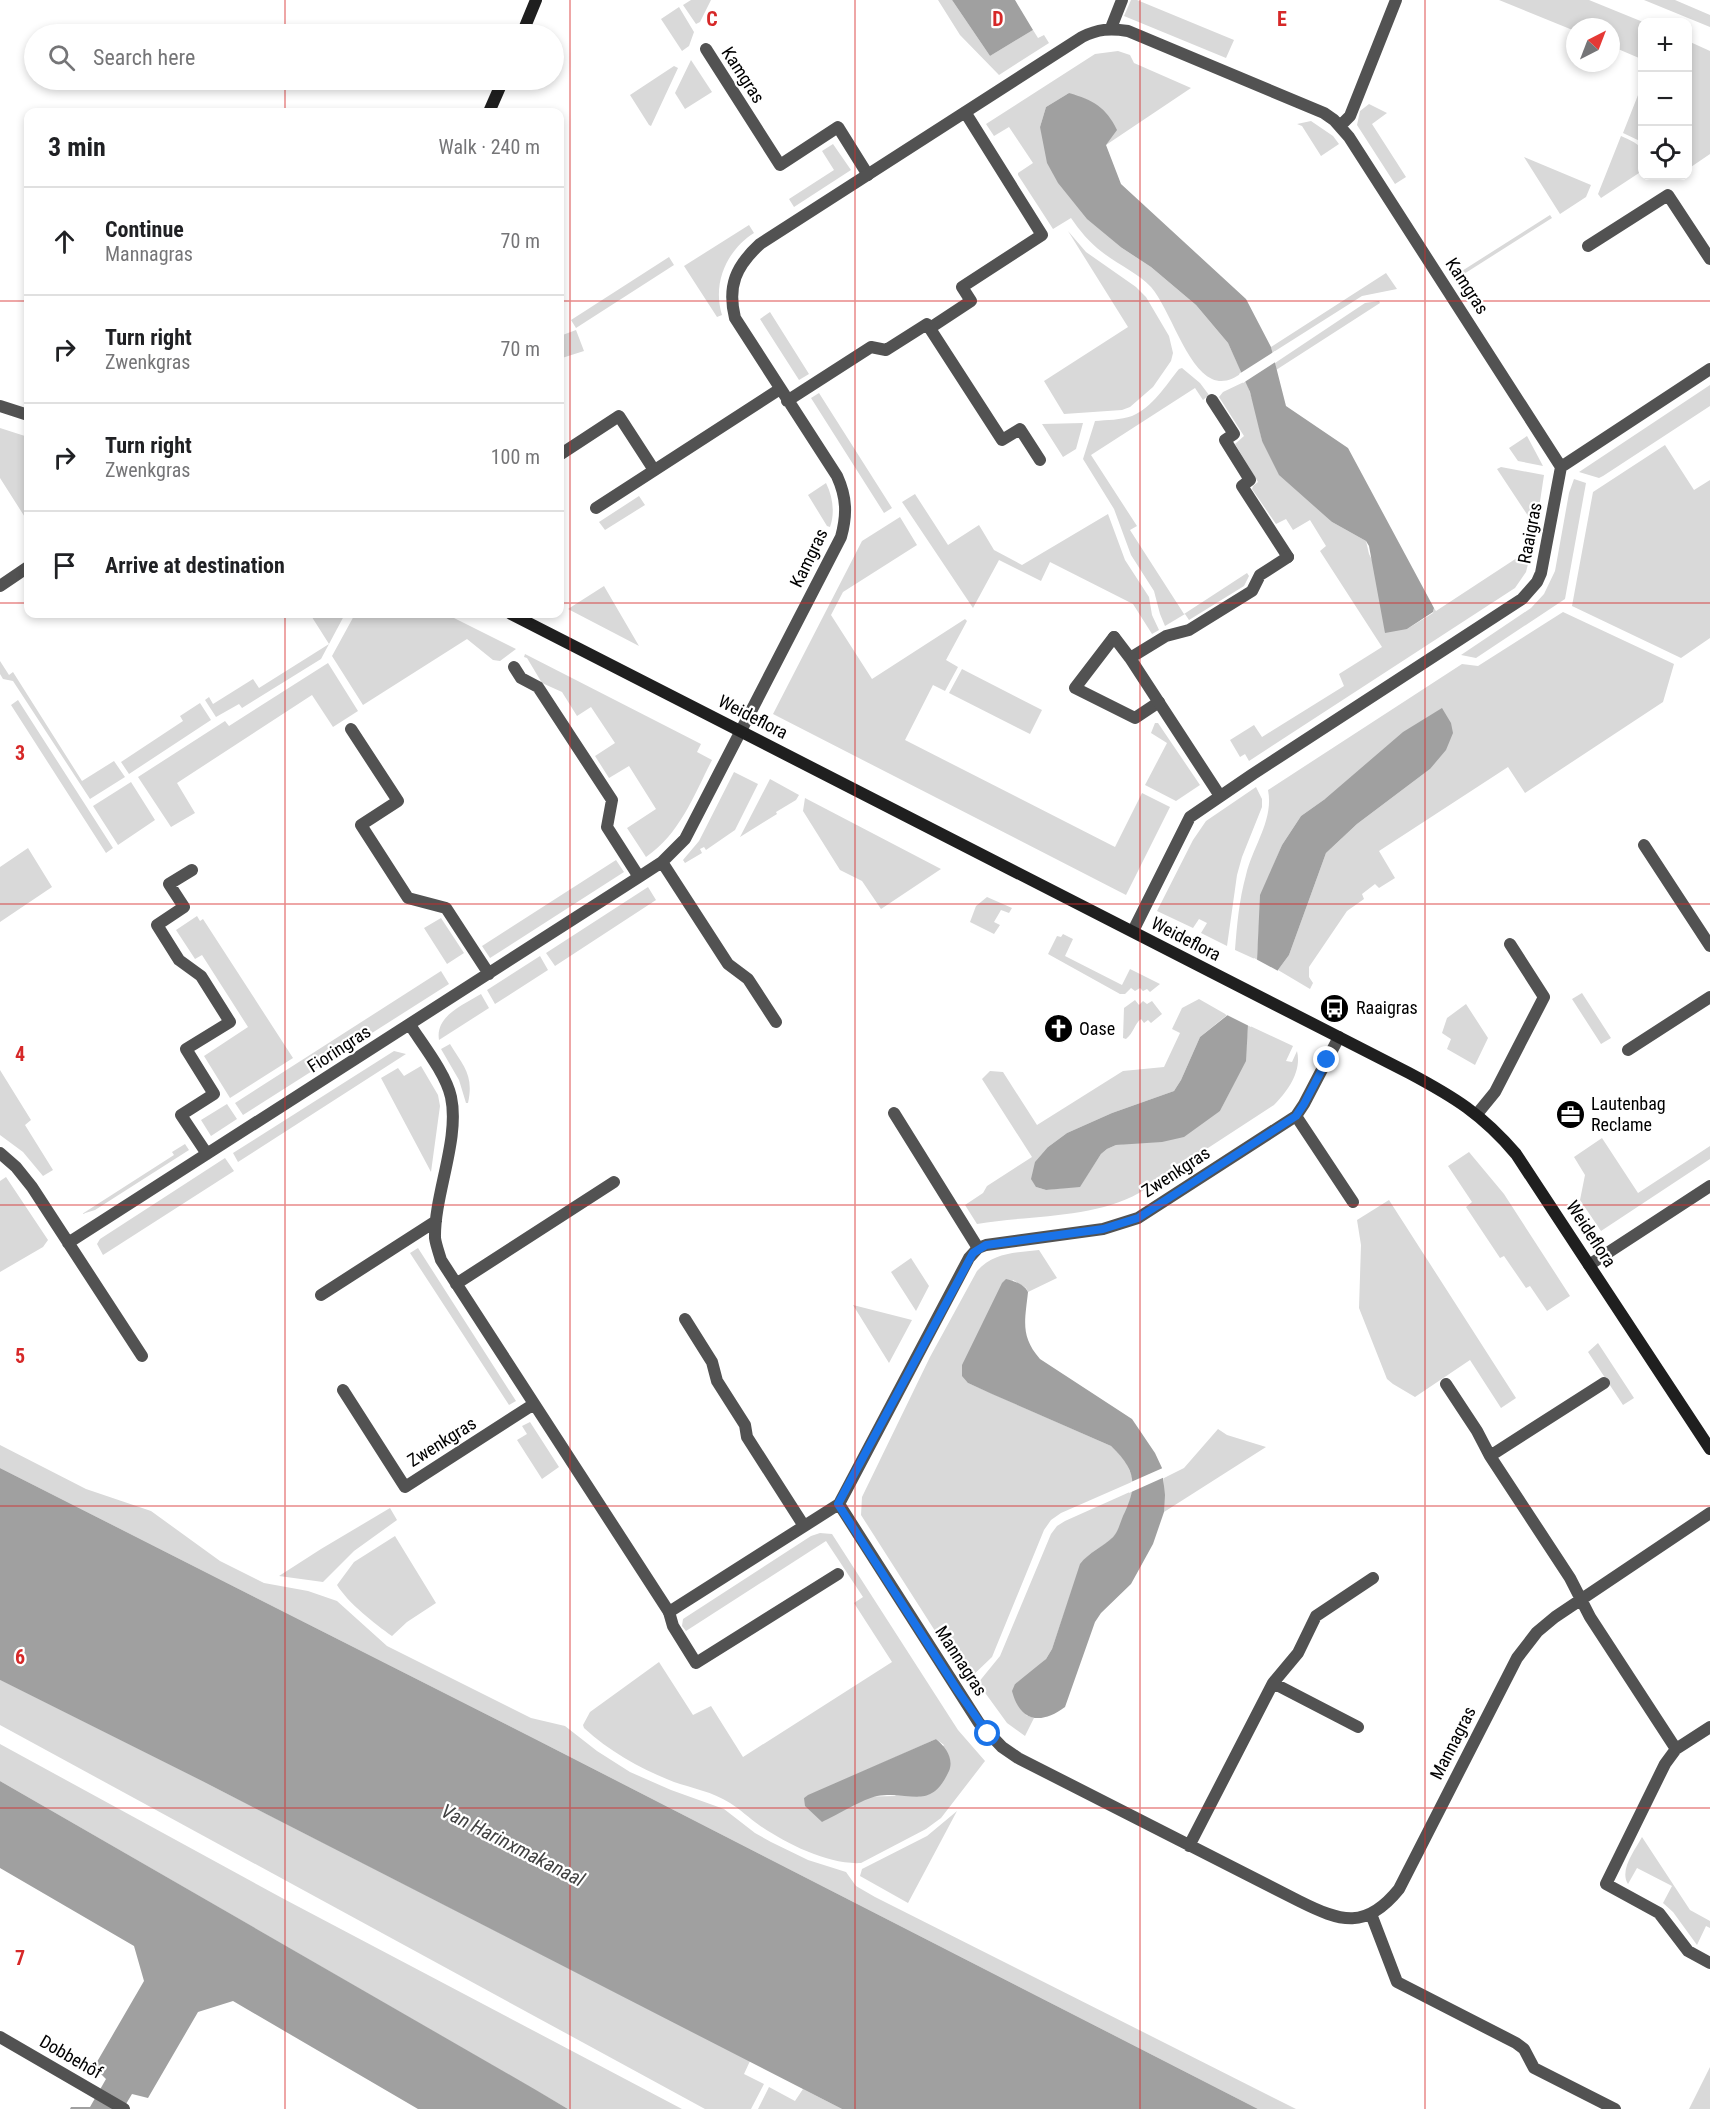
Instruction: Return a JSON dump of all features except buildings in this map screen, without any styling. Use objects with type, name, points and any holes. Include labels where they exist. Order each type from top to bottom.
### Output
[{"type":"street","points":[[526,24],[536,0]]},
{"type":"street","points":[[1111,28],[1122,0]]},
{"type":"street","points":[[1340,126],[1350,116],[1396,0]]},
{"type":"street","name":"Kamgras","points":[[741,731],[841,537],[846,516],[843,490],[837,476],[735,318],[732,286],[738,269],[760,244],[1096,30],[1111,28],[1128,31],[1324,113],[1340,126],[1561,467]]},
{"type":"street","name":"Kamgras","points":[[706,49],[780,165],[838,127],[868,175]]},
{"type":"street","points":[[491,108],[499,90]]},
{"type":"street","points":[[930,328],[971,301],[962,287],[1042,235],[965,112]]},
{"type":"street","points":[[1588,246],[1668,195],[1710,259]]},
{"type":"street","points":[[787,400],[871,346],[886,350],[927,324],[1002,440],[1020,429],[1040,460]]},
{"type":"street","points":[[1561,467],[1710,369]]},
{"type":"street","points":[[596,508],[780,389]]},
{"type":"street","points":[[1130,658],[1166,636],[1189,630],[1251,591],[1260,574],[1288,557],[1242,486],[1250,480],[1225,440],[1234,434],[1212,400]]},
{"type":"street","points":[[0,406],[24,414]]},
{"type":"street","points":[[564,452],[619,416],[654,470]]},
{"type":"street","name":"Raaigras","points":[[1133,931],[1190,817],[1528,594],[1541,573],[1561,467]]},
{"type":"street","points":[[0,586],[24,570]]},
{"type":"street","name":"Weideflora","points":[[519,618],[1281,1007],[1443,1091],[1478,1114],[1516,1154],[1710,1449]]},
{"type":"street","points":[[1158,702],[1135,718],[1076,688],[1114,637],[1130,658],[1220,796]]},
{"type":"street","points":[[514,667],[521,678],[538,687],[612,800],[607,827],[639,877]]},
{"type":"street","points":[[351,729],[398,801],[361,825],[408,898],[446,908],[489,974]]},
{"type":"street","name":"Fioringras","points":[[68,1243],[663,862],[694,826],[741,731]]},
{"type":"street","points":[[1644,845],[1710,946]]},
{"type":"street","points":[[663,862],[728,964],[748,979],[776,1022]]},
{"type":"street","points":[[192,870],[169,884],[184,907],[157,925],[179,960],[201,976],[230,1022],[186,1049],[214,1094],[181,1115],[207,1154]]},
{"type":"street","points":[[1478,1114],[1495,1092],[1544,997],[1510,944]]},
{"type":"street","points":[[1628,1050],[1710,997]]},
{"type":"street","points":[[410,1025],[446,1082],[453,1107],[436,1221],[435,1240],[441,1260],[669,1612],[673,1626],[696,1664],[838,1574]]},
{"type":"street","name":"Zwenkgras","points":[[978,1248],[1103,1229],[1138,1218],[1296,1116],[1339,1037]]},
{"type":"street","points":[[669,1612],[838,1504],[963,1268],[978,1248],[894,1113]]},
{"type":"street","points":[[1296,1116],[1353,1202]]},
{"type":"street","points":[[1,1156],[30,1183],[141,1356]]},
{"type":"street","points":[[456,1284],[614,1182]]},
{"type":"street","points":[[1589,1265],[1710,1186]]},
{"type":"street","points":[[321,1295],[436,1221]]},
{"type":"street","points":[[685,1319],[712,1362],[717,1381],[745,1425],[747,1437],[804,1526]]},
{"type":"street","points":[[1490,1456],[1604,1383]]},
{"type":"street","points":[[1446,1384],[1570,1578],[1590,1617],[1676,1749]]},
{"type":"street","name":"Zwenkgras","points":[[343,1390],[405,1487],[534,1404]]},
{"type":"street","name":"Mannagras","points":[[838,1504],[979,1723],[995,1741],[1018,1758],[1189,1846],[1325,1914],[1350,1919],[1371,1914],[1388,1904],[1399,1889],[1526,1645],[1537,1632],[1580,1598],[1710,1513]]},
{"type":"street","points":[[1189,1846],[1273,1683],[1298,1653],[1316,1616],[1373,1578]]},
{"type":"street","points":[[1273,1683],[1359,1727]]},
{"type":"street","points":[[1710,1727],[1676,1749],[1665,1764],[1606,1884],[1659,1913],[1688,1951],[1710,1963]]},
{"type":"street","points":[[1371,1914],[1397,1982],[1516,2043],[1524,2049],[1534,2068],[1616,2109]]},
{"type":"street","name":"Dobbehôf","points":[[0,2037],[124,2109]]},
{"type":"shaded area","points":[[691,0],[711,0],[700,22],[696,24],[683,5]]},
{"type":"shaded area","points":[[938,0],[952,0],[990,56],[1033,30],[1038,38],[1044,35],[1049,43],[999,75],[960,35]]},
{"type":"shaded area","points":[[1131,0],[1137,0],[1234,40],[1226,58],[1124,16]]},
{"type":"shaded area","points":[[1499,0],[1589,0],[1638,20],[1638,58],[1620,50],[1620,18],[1566,18],[1566,27]]},
{"type":"shaded area","points":[[1644,0],[1675,0],[1710,15],[1710,27]]},
{"type":"shaded area","points":[[679,7],[694,32],[689,46],[682,51],[661,19]]},
{"type":"shaded area","points":[[1692,43],[1710,51],[1710,154],[1692,166]]},
{"type":"shaded area","points":[[1118,51],[1130,55],[1134,63],[1191,88],[1106,145],[1069,93],[1046,107],[1040,127],[1122,248],[1151,267],[1196,305],[1228,343],[1242,373],[1228,380],[1212,379],[1194,363],[1158,297],[1146,282],[1097,248],[1071,218],[1053,229],[1018,175],[1033,163],[1009,127],[994,136],[986,124],[1095,54]]},
{"type":"shaded area","points":[[691,60],[712,92],[685,109],[675,93]]},
{"type":"shaded area","points":[[674,66],[678,68],[651,126],[630,95]]},
{"type":"shaded area","points":[[1638,95],[1638,140],[1623,133]]},
{"type":"shaded area","points":[[1369,104],[1387,113],[1372,124],[1406,177],[1395,184],[1357,125],[1360,111]]},
{"type":"shaded area","points":[[1311,121],[1333,136],[1339,144],[1321,156],[1302,126],[1297,124]]},
{"type":"shaded area","points":[[1621,136],[1638,145],[1638,174],[1601,198],[1598,194]]},
{"type":"shaded area","points":[[833,144],[851,170],[794,207],[789,199],[834,170],[822,151]]},
{"type":"shaded area","points":[[1524,157],[1591,185],[1586,197],[1560,214]]},
{"type":"shaded area","points":[[1550,215],[1552,218],[1456,279],[1454,276]]},
{"type":"shaded area","points":[[749,225],[754,233],[736,248],[724,268],[719,291],[722,315],[717,317],[684,266]]},
{"type":"shaded area","points":[[1068,231],[1086,252],[1136,287],[1146,297],[1169,336],[1173,353],[1171,361],[1153,387],[1130,407],[1122,410],[1064,414],[1044,381],[1128,327]]},
{"type":"shaded area","points":[[669,257],[674,265],[576,328],[571,320]]},
{"type":"shaded area","points":[[1386,273],[1397,289],[1362,296],[1272,353],[1271,347]]},
{"type":"shaded area","points":[[1379,301],[1380,303],[1276,370],[1275,363],[1365,303]]},
{"type":"shaded area","points":[[770,312],[809,374],[799,380],[760,319]]},
{"type":"shaded area","points":[[576,330],[584,351],[564,357],[564,334]]},
{"type":"shaded area","points":[[1182,368],[1200,383],[1209,395],[1203,400],[1195,388],[1091,455],[1137,526],[1130,530],[1184,614],[1247,573],[1249,576],[1244,586],[1189,620],[1185,614],[1165,626],[1154,591],[1131,555],[1114,509],[1083,459],[1095,421],[1132,416],[1146,408]]},
{"type":"shaded area","points":[[1246,381],[1255,407],[1262,441],[1332,522],[1366,541],[1369,554],[1407,629],[1433,613],[1434,608],[1436,611],[1532,548],[1526,572],[1515,588],[1249,761],[1245,754],[1240,757],[1230,740],[1254,725],[1262,737],[1344,686],[1339,674],[1382,647],[1320,551],[1326,546],[1310,520],[1293,530],[1286,519],[1276,524],[1252,489],[1258,482],[1235,444],[1244,436],[1219,397],[1223,392]]},
{"type":"shaded area","points":[[1710,385],[1710,406],[1603,476],[1599,478],[1579,472]]},
{"type":"shaded area","points":[[819,393],[892,508],[884,513],[811,398]]},
{"type":"shaded area","points":[[1083,423],[1076,449],[1063,457],[1042,424]]},
{"type":"shaded area","points":[[0,428],[24,436],[24,516],[0,478]]},
{"type":"shaded area","points":[[1527,436],[1543,466],[1518,461],[1509,448]]},
{"type":"shaded area","points":[[1665,445],[1694,490],[1710,480],[1710,638],[1681,658],[1572,606],[1593,492]]},
{"type":"shaded area","points":[[1501,467],[1544,475],[1536,528],[1497,469]]},
{"type":"shaded area","points":[[1574,479],[1586,483],[1565,599],[1476,658],[1461,655],[1531,608],[1544,594],[1555,571],[1569,493]]},
{"type":"shaded area","points":[[826,483],[832,505],[830,527],[827,526],[808,495]]},
{"type":"shaded area","points":[[915,494],[948,545],[979,525],[994,550],[1022,565],[1108,514],[1125,560],[1149,597],[1152,615],[1159,630],[1152,634],[1133,604],[1050,562],[1041,581],[999,560],[973,608],[902,502]]},
{"type":"shaded area","points":[[639,496],[645,505],[605,530],[599,522]]},
{"type":"shaded area","points":[[900,517],[917,545],[843,592],[831,615],[872,679],[965,619],[967,621],[946,660],[958,667],[945,691],[933,685],[905,740],[1115,847],[1142,793],[1170,807],[1126,895],[773,714],[862,541]]},
{"type":"shaded area","points":[[604,586],[639,646],[568,609]]},
{"type":"shaded area","points":[[1563,612],[1674,664],[1663,702],[1525,793],[1508,767],[1379,851],[1395,878],[1379,888],[1375,884],[1362,894],[1364,899],[1347,911],[1309,967],[1309,977],[1313,983],[1310,989],[1278,970],[1289,955],[1326,853],[1357,824],[1430,769],[1325,799],[1301,816],[1282,845],[1261,895],[1257,960],[1235,950],[1242,894],[1249,864],[1266,822],[1268,790],[1462,664],[1478,666]]},
{"type":"shaded area","points":[[313,618],[343,618],[329,644]]},
{"type":"shaded area","points":[[353,618],[454,618],[516,649],[500,661],[493,660],[467,639],[363,705],[332,656]]},
{"type":"shaded area","points":[[329,644],[321,659],[242,708],[239,704],[216,717],[205,700],[209,697],[213,704],[253,679],[259,688]]},
{"type":"shaded area","points":[[525,654],[701,744],[697,752],[712,760],[677,825],[658,848],[646,857],[627,828],[656,809],[629,766],[609,778],[595,756],[615,743],[591,707],[577,716],[562,692],[542,683],[527,658],[524,657]]},
{"type":"shaded area","points":[[0,661],[9,675],[13,672],[82,781],[114,761],[125,777],[90,799],[13,681],[3,679],[0,674]]},
{"type":"shaded area","points":[[328,663],[358,711],[333,727],[312,695],[177,783],[195,813],[171,827],[138,777],[225,721],[229,726]]},
{"type":"shaded area","points":[[962,669],[1042,710],[1030,734],[949,693]]},
{"type":"shaded area","points":[[18,700],[113,848],[106,853],[11,705]]},
{"type":"shaded area","points":[[200,703],[211,720],[129,774],[121,762],[183,721],[180,716]]},
{"type":"shaded area","points":[[1155,723],[1158,723],[1200,785],[1176,801],[1145,785],[1167,743],[1151,733]]},
{"type":"shaded area","points":[[734,772],[758,784],[735,830],[706,850],[704,847],[700,849],[702,853],[685,863],[683,860],[699,841]]},
{"type":"shaded area","points":[[770,779],[799,795],[796,800],[776,812],[777,814],[740,837]]},
{"type":"shaded area","points":[[131,782],[155,820],[118,845],[93,806]]},
{"type":"shaded area","points":[[1256,787],[1262,799],[1262,807],[1237,875],[1227,946],[1201,933],[1207,923],[1199,919],[1193,928],[1157,911],[1193,840],[1206,821]]},
{"type":"shaded area","points":[[805,798],[941,869],[881,909],[862,881],[840,870],[803,811]]},
{"type":"shaded area","points":[[28,848],[52,887],[0,922],[0,867]]},
{"type":"shaded area","points":[[616,860],[624,872],[490,958],[482,946]]},
{"type":"shaded area","points":[[648,887],[656,900],[555,966],[546,953]]},
{"type":"shaded area","points":[[987,897],[1012,908],[1009,913],[1001,910],[994,922],[1000,925],[994,934],[970,922],[976,906]]},
{"type":"shaded area","points":[[197,916],[200,921],[203,919],[293,1058],[230,1098],[204,1056],[248,1027],[202,955],[195,959],[176,930]]},
{"type":"shaded area","points":[[441,918],[464,953],[447,964],[424,928]]},
{"type":"shaded area","points":[[1063,934],[1073,939],[1065,956],[1122,985],[1130,969],[1160,984],[1150,992],[1147,989],[1143,991],[1140,988],[1135,991],[1131,988],[1125,994],[1120,994],[1048,954],[1057,936],[1061,937]]},
{"type":"shaded area","points":[[540,956],[548,970],[495,1004],[487,990]]},
{"type":"shaded area","points":[[441,971],[449,984],[243,1115],[235,1103]]},
{"type":"shaded area","points":[[1582,993],[1611,1038],[1601,1044],[1572,999]]},
{"type":"shaded area","points":[[481,994],[489,1008],[439,1040],[441,1024],[446,1018]]},
{"type":"shaded area","points":[[1199,999],[1227,1015],[1200,1037],[1174,1091],[1112,1113],[1067,1133],[1048,1147],[1036,1187],[1046,1190],[1080,1186],[1101,1154],[1107,1149],[1116,1145],[1138,1142],[1220,1111],[1245,1061],[1248,1025],[1293,1046],[1286,1061],[1292,1062],[1297,1051],[1296,1073],[1274,1105],[1139,1193],[1121,1201],[1081,1212],[977,1224],[965,1205],[983,1193],[987,1186],[1032,1157],[982,1079],[990,1071],[1003,1072],[1037,1125],[1123,1071],[1164,1067],[1180,1033],[1172,1029],[1182,1008]]},
{"type":"shaded area","points":[[1135,1000],[1139,1005],[1143,1001],[1147,1004],[1152,1001],[1162,1014],[1151,1023],[1148,1020],[1144,1023],[1141,1019],[1126,1039],[1123,1038],[1124,1008]]},
{"type":"shaded area","points":[[1466,1004],[1488,1038],[1475,1065],[1447,1049],[1451,1039],[1442,1033],[1447,1018]]},
{"type":"shaded area","points":[[450,1044],[469,1078],[468,1103],[466,1103],[459,1080],[441,1049]]},
{"type":"shaded area","points":[[394,1051],[406,1054],[238,1162],[233,1153]]},
{"type":"shaded area","points":[[421,1066],[438,1095],[440,1106],[431,1172],[381,1078],[398,1068],[404,1076]]},
{"type":"shaded area","points":[[0,1070],[31,1120],[25,1125],[53,1170],[43,1176],[23,1152],[0,1135]]},
{"type":"shaded area","points":[[227,1104],[237,1119],[211,1136],[201,1120]]},
{"type":"shaded area","points":[[1602,1138],[1638,1193],[1710,1146],[1710,1159],[1601,1231],[1580,1200],[1585,1175],[1574,1157]]},
{"type":"shaded area","points":[[185,1144],[189,1150],[95,1210],[82,1214],[174,1155],[172,1152]]},
{"type":"shaded area","points":[[1469,1152],[1504,1194],[1570,1296],[1547,1311],[1530,1286],[1526,1288],[1504,1256],[1500,1258],[1466,1207],[1472,1202],[1448,1166]]},
{"type":"shaded area","points":[[225,1158],[234,1171],[103,1255],[97,1244],[100,1239]]},
{"type":"shaded area","points":[[6,1177],[48,1240],[43,1247],[0,1272],[0,1181]]},
{"type":"shaded area","points":[[1389,1200],[1516,1398],[1501,1408],[1470,1360],[1415,1397],[1387,1379],[1359,1308],[1361,1245],[1357,1220]]},
{"type":"shaded area","points":[[418,1248],[516,1401],[509,1405],[410,1253]]},
{"type":"shaded area","points":[[1039,1250],[1057,1278],[1028,1292],[1026,1288],[1013,1280],[968,1383],[1111,1446],[1125,1460],[1134,1481],[1061,1513],[1051,1520],[1044,1530],[992,1657],[967,1681],[861,1515],[862,1497],[930,1357],[977,1271],[998,1257]]},
{"type":"shaded area","points":[[911,1258],[929,1286],[916,1311],[891,1272]]},
{"type":"shaded area","points":[[853,1305],[912,1320],[889,1363]]},
{"type":"shaded area","points":[[1598,1343],[1634,1398],[1623,1405],[1588,1352]]},
{"type":"shaded area","points":[[530,1422],[559,1467],[542,1479],[517,1440],[527,1434],[522,1426]]},
{"type":"shaded area","points":[[1218,1429],[1227,1435],[1266,1447],[1164,1512],[1164,1478],[1184,1468]]},
{"type":"shaded area","points":[[0,1445],[86,1489],[151,1511],[220,1561],[264,1583],[308,1591],[337,1601],[387,1646],[531,1718],[565,1726],[597,1751],[630,1772],[724,1809],[755,1833],[771,1842],[808,1860],[846,1872],[856,1886],[875,1897],[1296,2109],[1258,2109],[0,1468]]},
{"type":"shaded area","points":[[1132,1491],[1117,1532],[1081,1564],[1052,1649],[1046,1659],[1034,1671],[1015,1684],[1026,1715],[1034,1718],[1025,1736],[1007,1723],[978,1683],[1000,1656],[1051,1534],[1057,1526]]},
{"type":"shaded area","points":[[390,1508],[397,1520],[354,1551],[323,1582],[279,1576],[321,1549]]},
{"type":"shaded area","points":[[820,1533],[832,1534],[958,1730],[985,1761],[941,1818],[926,1829],[861,1863],[848,1863],[807,1852],[781,1839],[723,1799],[674,1782],[626,1759],[604,1745],[583,1725],[590,1712],[659,1662],[693,1715],[711,1706],[743,1757],[892,1662],[854,1603],[863,1597],[826,1541],[686,1631],[682,1626],[683,1619],[811,1536]],"holes":[[[936,1739],[944,1745],[895,1796],[804,1798]]]},
{"type":"shaded area","points":[[395,1536],[436,1603],[407,1622],[392,1636],[355,1606],[337,1585],[354,1562]]},
{"type":"shaded area","points":[[0,1680],[750,2061],[744,2074],[764,2084],[751,2109],[705,2109],[0,1725]]},
{"type":"shaded area","points":[[0,1744],[282,1898],[682,2109],[568,2109],[0,1781]]},
{"type":"shaded area","points":[[957,1811],[908,1903],[860,1876],[862,1869],[927,1836]]},
{"type":"shaded area","points":[[1642,1837],[1690,1910],[1710,1921],[1710,1928],[1706,1926],[1697,1945],[1673,1912],[1663,1903],[1672,1886],[1637,1868],[1628,1884],[1625,1873],[1627,1866]]},
{"type":"shaded area","points":[[1710,2067],[1710,2109],[1689,2109]]},
{"type":"shaded area","points":[[769,2087],[795,2101],[803,2089],[842,2109],[758,2109]]},
{"type":"water","points":[[952,0],[1015,0],[1033,30],[990,56]]},
{"type":"water","points":[[1069,93],[1085,98],[1098,106],[1113,122],[1117,130],[1106,145],[1121,184],[1246,299],[1271,347],[1286,406],[1348,448],[1434,608],[1433,612],[1407,629],[1385,633],[1369,546],[1366,541],[1332,522],[1279,475],[1262,441],[1250,392],[1228,343],[1196,305],[1151,267],[1122,248],[1087,219],[1058,183],[1047,163],[1040,127],[1046,107]]},
{"type":"water","points":[[1442,708],[1451,723],[1453,733],[1446,750],[1430,769],[1357,824],[1326,853],[1289,955],[1278,970],[1248,1025],[1246,1061],[1220,1111],[1184,1137],[1162,1142],[1116,1145],[1107,1149],[1101,1154],[1080,1187],[1046,1190],[1036,1187],[1031,1179],[1035,1162],[1048,1147],[1067,1133],[1112,1113],[1174,1091],[1200,1037],[1229,1014],[1257,960],[1260,895],[1282,845],[1301,816],[1325,799],[1403,732]]},
{"type":"water","points":[[1006,1279],[1021,1285],[1028,1292],[1025,1328],[1034,1351],[1040,1359],[1132,1419],[1155,1453],[1162,1468],[1165,1495],[1164,1512],[1153,1544],[1131,1584],[1101,1613],[1095,1622],[1065,1707],[1056,1713],[1040,1718],[1032,1717],[1020,1709],[1012,1691],[1015,1684],[1046,1659],[1052,1649],[1080,1564],[1116,1533],[1131,1495],[1132,1478],[1126,1463],[1111,1446],[968,1383],[962,1376],[962,1365]]},
{"type":"water","name":"Van Harinxmakanaal","points":[[0,1468],[1258,2109],[842,2109],[0,1680]]},
{"type":"water","points":[[936,1739],[948,1754],[950,1767],[942,1784],[935,1791],[919,1797],[877,1796],[822,1822],[805,1806],[804,1798],[808,1795]]},
{"type":"water","points":[[0,1781],[568,2109],[418,2109],[233,2001],[198,2012],[148,2098],[132,2094],[123,2109],[70,2109],[71,2107],[90,2107],[106,2079],[94,2067],[144,1981],[134,1946],[0,1868]]},
{"type":"pier","points":[[1275,351],[1277,361],[1243,383],[1239,374]]},
{"type":"pier","points":[[1254,958],[1280,972],[1251,1027],[1225,1014]]},
{"type":"pier","points":[[1165,1467],[1167,1476],[1129,1493],[1131,1482]]},
{"type":"place","name":"Raaigras","points":[[1335,1008]]},
{"type":"place","name":"Oase","points":[[1058,1029]]},
{"type":"place","name":"Lautenbag Reclame","points":[[1570,1114]]},
{"type":"route","points":[[988,1734],[838,1504],[963,1268],[978,1248],[1103,1229],[1138,1218],[1296,1116],[1327,1060]]}]
